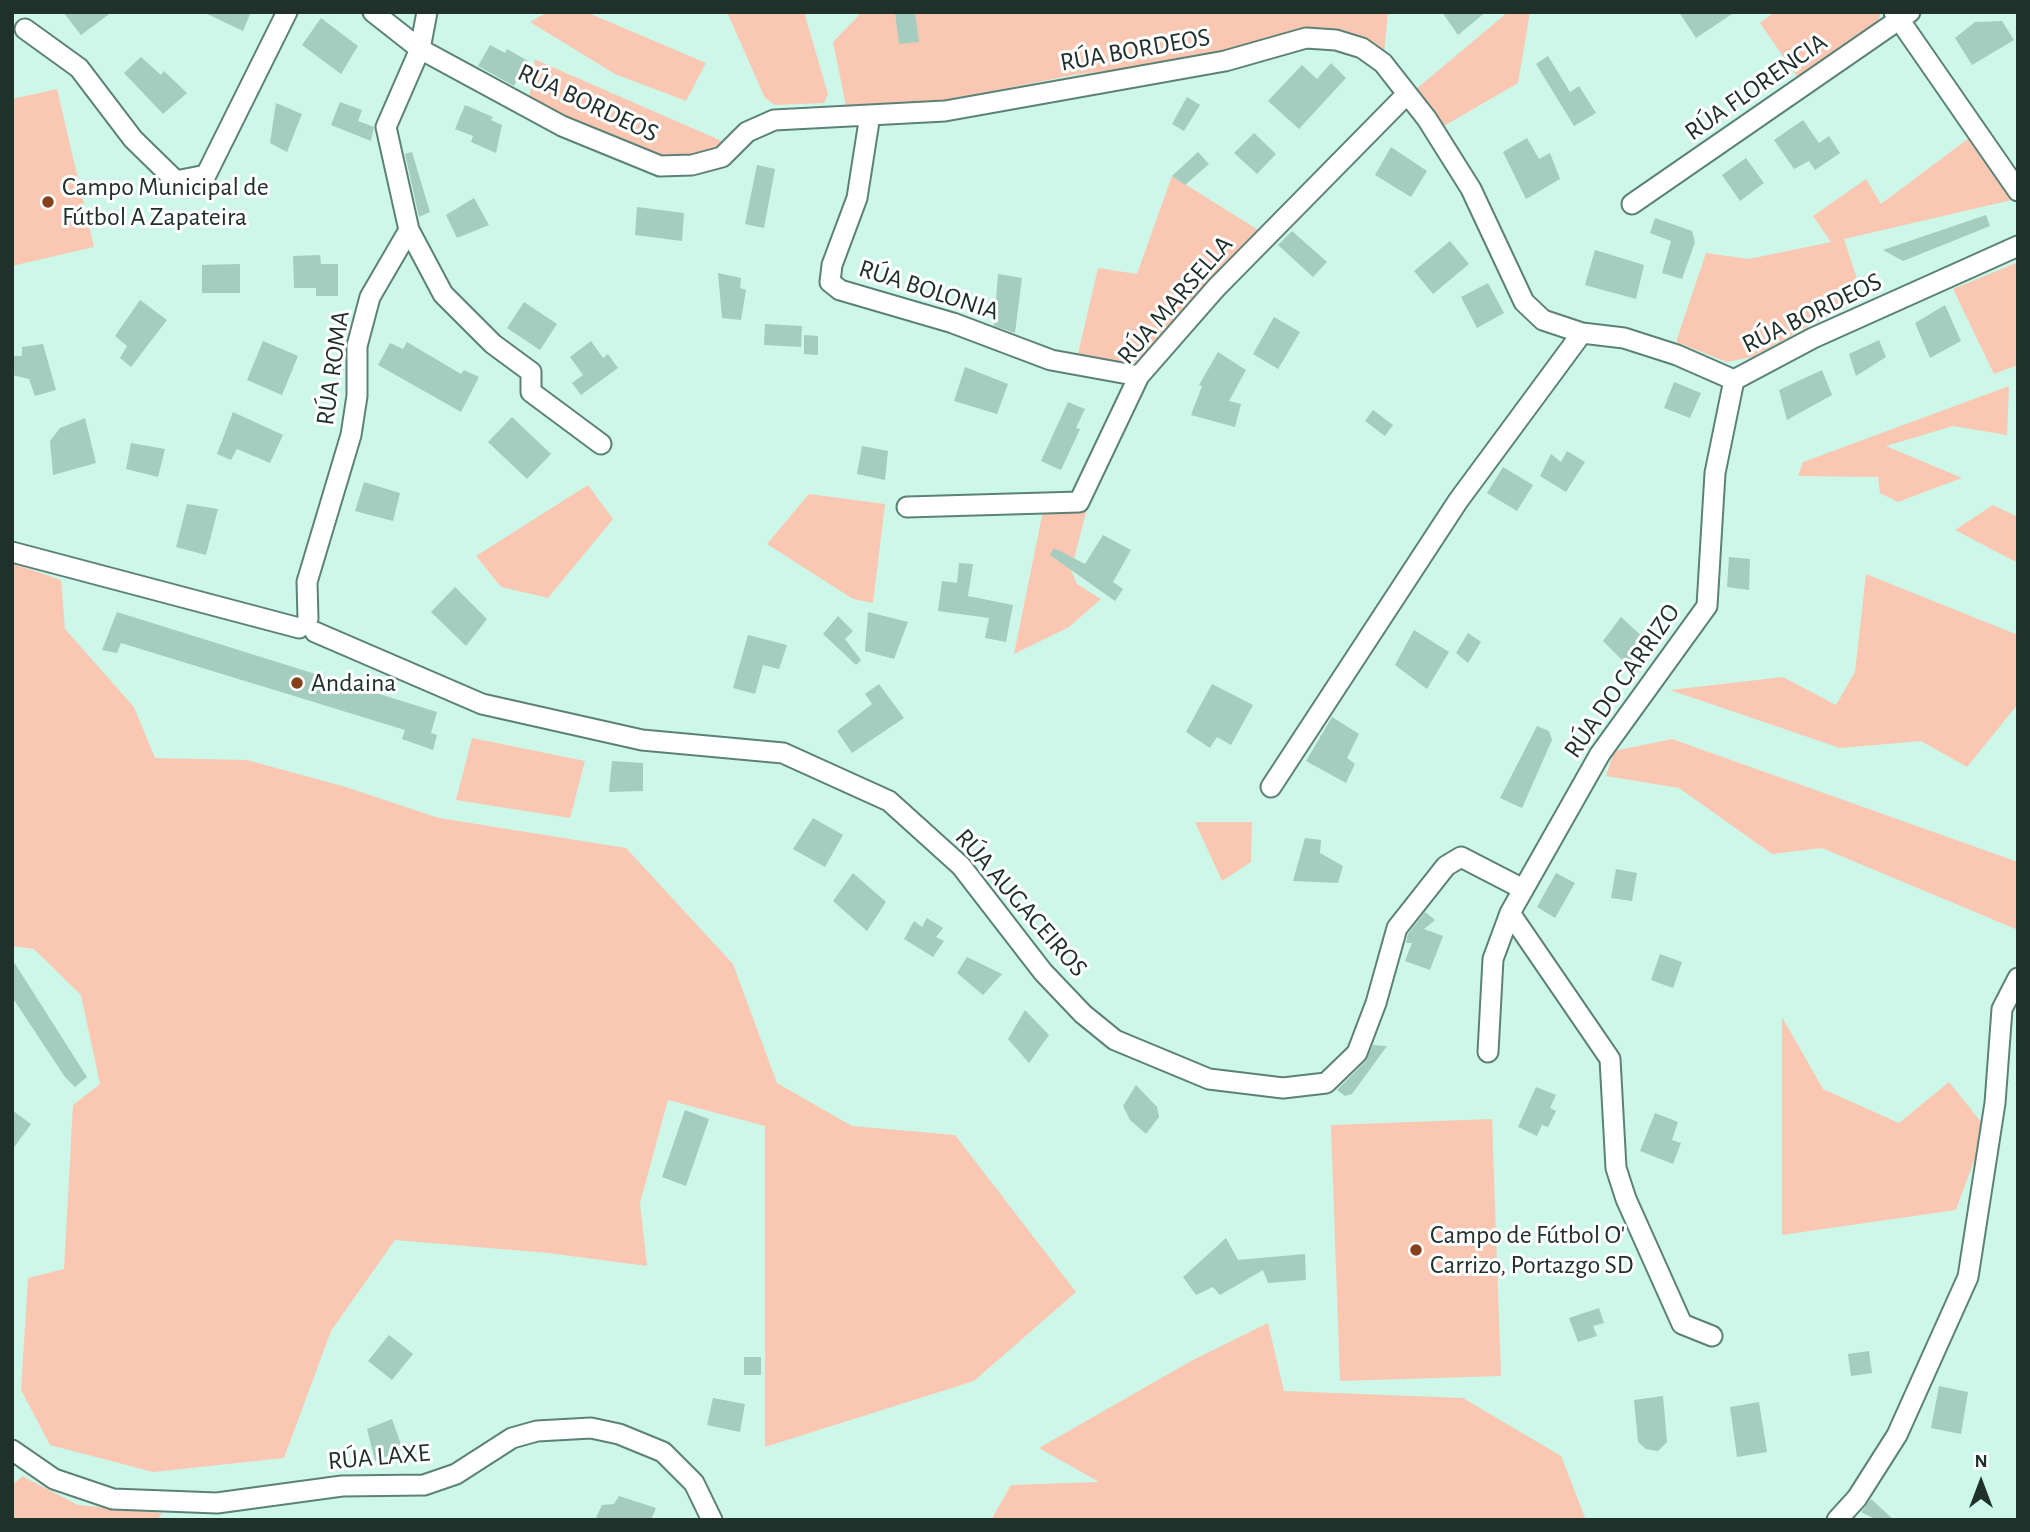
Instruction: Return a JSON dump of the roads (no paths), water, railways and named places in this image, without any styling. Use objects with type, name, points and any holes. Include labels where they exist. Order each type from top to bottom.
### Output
[{"type":"street","points":[[25,29],[79,68],[133,139],[176,181],[206,175],[287,12]]},
{"type":"street","name":"RÚA BORDEOS","points":[[373,12],[421,49],[562,126],[660,166],[692,165],[722,156],[747,132],[774,120],[945,111],[1225,61],[1306,37],[1336,40],[1362,48],[1383,63],[1407,94],[1471,189],[1524,302],[1543,320],[1582,333],[1637,342],[1677,355],[1734,380],[1813,338],[2014,247]]},
{"type":"street","points":[[427,12],[421,49],[386,127],[409,230],[443,294],[493,344],[531,372],[531,392],[601,444]]},
{"type":"street","points":[[1901,15],[2018,191]]},
{"type":"street","name":"RÚA FLORENCIA","points":[[1632,204],[1901,15]]},
{"type":"street","name":"RÚA MARSELLA","points":[[907,507],[1079,502],[1139,376],[1216,288],[1407,94]]},
{"type":"street","name":"RÚA BOLONIA","points":[[870,115],[857,198],[832,265],[830,282],[840,290],[953,323],[1051,360],[1139,376]]},
{"type":"street","name":"RÚA ROMA","points":[[307,626],[307,582],[351,435],[357,396],[357,346],[370,297],[409,230]]},
{"type":"street","points":[[1271,787],[1458,501],[1582,333]]},
{"type":"street","name":"RÚA DO CARRIZO","points":[[1488,1052],[1493,959],[1510,913],[1600,754],[1707,606],[1715,473],[1734,380]]},
{"type":"street","points":[[12,552],[307,626]]},
{"type":"street","name":"RÚA AUGACEIROS","points":[[307,626],[482,704],[642,740],[783,753],[889,801],[961,866],[1043,971],[1083,1014],[1115,1040],[1209,1079],[1283,1088],[1326,1083],[1357,1054],[1376,1003],[1397,928],[1446,866],[1461,858],[1523,889]]},
{"type":"street","points":[[1510,913],[1610,1059],[1616,1168],[1626,1199],[1682,1324],[1712,1336]]},
{"type":"street","points":[[1837,1520],[1857,1498],[1897,1435],[1968,1277],[1995,1103],[2002,1009],[2018,978]]},
{"type":"street","name":"RÚA LAXE","points":[[12,1450],[54,1479],[113,1499],[217,1503],[342,1486],[425,1485],[456,1474],[512,1438],[537,1431],[591,1428],[619,1434],[663,1452],[694,1483],[712,1520]]},
{"type":"place","name":"Campo Municipal de Fútbol A Zapateira","points":[[48,202]]},
{"type":"place","name":"Andaina","points":[[297,683]]},
{"type":"place","name":"Campo de Fútbol O' Carrizo, Portazgo SD","points":[[1416,1250]]}]
